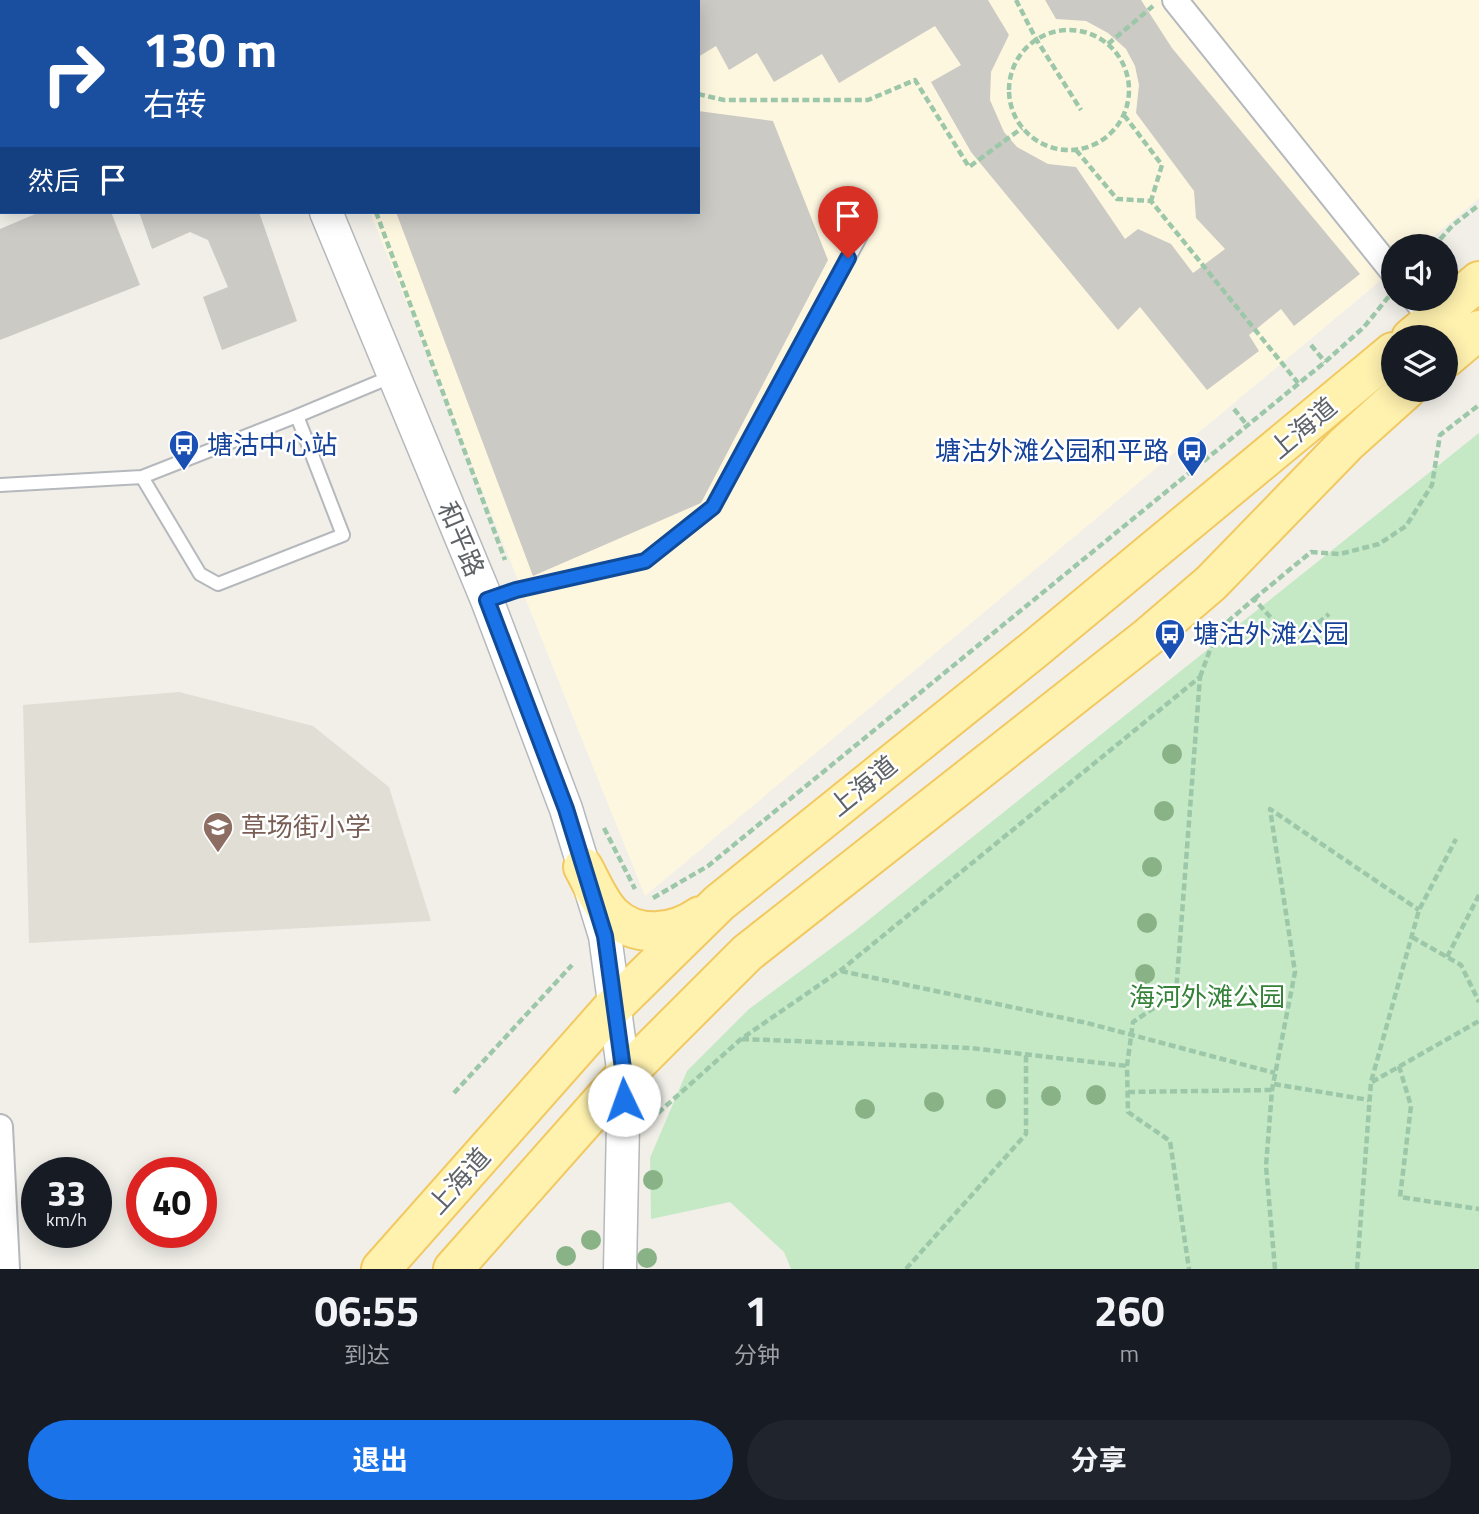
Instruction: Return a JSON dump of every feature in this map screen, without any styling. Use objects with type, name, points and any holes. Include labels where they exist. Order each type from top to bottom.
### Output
[{"type":"main road","points":[[1419,319],[1479,281]]},
{"type":"main road","points":[[1458,348],[1479,330]]},
{"type":"main road","name":"上海道","points":[[381,1269],[613,1007],[719,903],[1036,648],[1381,362]]},
{"type":"main road","name":"上海道","points":[[453,1269],[624,1076],[747,953],[1148,637],[1211,583],[1346,444],[1393,402]]},
{"type":"main road","points":[[583,867],[612,915],[639,929],[662,931],[677,928],[719,903]]},
{"type":"street","points":[[1175,0],[1381,257]]},
{"type":"street","name":"和平路","points":[[328,214],[393,376],[501,595],[605,936],[624,1076],[620,1269]]},
{"type":"street","points":[[0,1127],[7,1269]]},
{"type":"lane","points":[[501,595],[645,561],[713,507],[861,236]]},
{"type":"lane","points":[[0,485],[142,477],[393,376]]},
{"type":"lane","points":[[142,477],[200,574],[218,584],[343,535],[297,416]]},
{"type":"path","points":[[1016,0],[1036,39],[1081,110]]},
{"type":"path","points":[[1108,44],[1161,0]]},
{"type":"path","points":[[1072,30],[1091,34],[1108,44],[1120,59],[1127,76],[1129,96],[1124,115],[1112,131],[1096,144],[1076,150],[1056,149],[1037,141],[1022,128],[1012,110],[1008,90],[1012,69],[1022,53],[1036,39],[1053,32],[1072,30]]},
{"type":"path","points":[[700,94],[724,100],[868,100],[915,80],[970,167],[1022,128]]},
{"type":"path","points":[[1124,115],[1162,165],[1151,201]]},
{"type":"path","points":[[1076,150],[1117,199],[1151,201],[1298,383]]},
{"type":"path","points":[[1444,234],[1479,205]]},
{"type":"path","points":[[377,214],[501,595]]},
{"type":"path","points":[[642,904],[708,866],[1325,362],[1364,327],[1381,306]]},
{"type":"path","points":[[1311,345],[1325,362]]},
{"type":"path","points":[[1189,1269],[1170,1141],[1128,1112],[1127,1066],[1133,1022],[1176,993],[1199,677],[1217,631],[1311,552],[1340,554],[1380,544],[1406,526],[1432,485],[1440,435],[1479,405]]},
{"type":"path","points":[[1234,409],[1247,425]]},
{"type":"path","points":[[1254,599],[1294,643],[1329,614]]},
{"type":"path","points":[[658,1113],[741,1039],[841,970],[1199,677]]},
{"type":"path","points":[[1275,1269],[1266,1166],[1275,1073],[1295,972],[1270,809],[1419,910]]},
{"type":"path","points":[[600,820],[636,892]]},
{"type":"path","points":[[1357,1269],[1371,1082],[1419,910],[1456,839]]},
{"type":"path","points":[[1447,957],[1479,895]]},
{"type":"path","points":[[1412,937],[1461,965],[1479,1002]]},
{"type":"path","points":[[454,1093],[572,965]]},
{"type":"path","points":[[841,970],[1087,1023],[1275,1073]]},
{"type":"path","points":[[1371,1082],[1479,1021]]},
{"type":"path","points":[[741,1039],[970,1048],[1127,1066]]},
{"type":"path","points":[[906,1269],[1026,1135],[1026,1054]]},
{"type":"path","points":[[1399,1066],[1411,1106],[1400,1197],[1479,1209]]},
{"type":"path","points":[[1128,1093],[1273,1087],[1370,1100]]},
{"type":"shaded area","points":[[700,0],[1479,0],[1479,198],[1436,234],[1381,234],[1381,280],[645,896],[371,214],[700,214]]},
{"type":"shaded area","name":"草场街小学","points":[[179,692],[313,726],[389,787],[431,921],[29,943],[23,705]]},
{"type":"green space","name":"海河外滩公园","points":[[1479,433],[1479,1269],[791,1269],[784,1252],[730,1202],[651,1219],[650,1158],[687,1071],[749,1009],[856,930]]},
{"type":"building","points":[[700,0],[988,0],[1009,35],[991,72],[990,100],[1004,132],[1017,147],[1048,164],[1076,167],[1125,239],[1138,229],[1171,244],[1193,273],[1225,249],[1196,218],[1194,191],[1136,113],[1139,85],[1135,66],[1126,49],[1108,33],[1086,21],[1056,19],[1045,0],[1141,0],[1172,48],[1360,274],[1294,326],[1281,309],[1249,335],[1259,351],[1207,390],[1140,307],[1118,330],[971,152],[931,82],[961,65],[935,26],[839,83],[822,54],[774,82],[757,53],[729,70],[716,46],[700,56]]},
{"type":"building","points":[[700,111],[773,121],[828,260],[701,503],[533,576],[397,214],[700,214]]},
{"type":"building","points":[[35,214],[112,214],[140,285],[0,340],[0,229]]},
{"type":"building","points":[[140,214],[260,214],[297,321],[222,350],[203,297],[228,287],[208,240],[190,232],[152,249]]},
{"type":"place","name":"塘沽中心站","points":[[184,472]]},
{"type":"place","name":"塘沽外滩公园和平路","points":[[1192,478]]},
{"type":"place","name":"塘沽外滩公园","points":[[1170,661]]},
{"type":"place","name":"草场街小学","points":[[218,854]]},
{"type":"route","points":[[624,1100],[624,1076],[605,936],[566,809],[487,600],[516,590],[645,561],[713,507],[848,258]]}]
